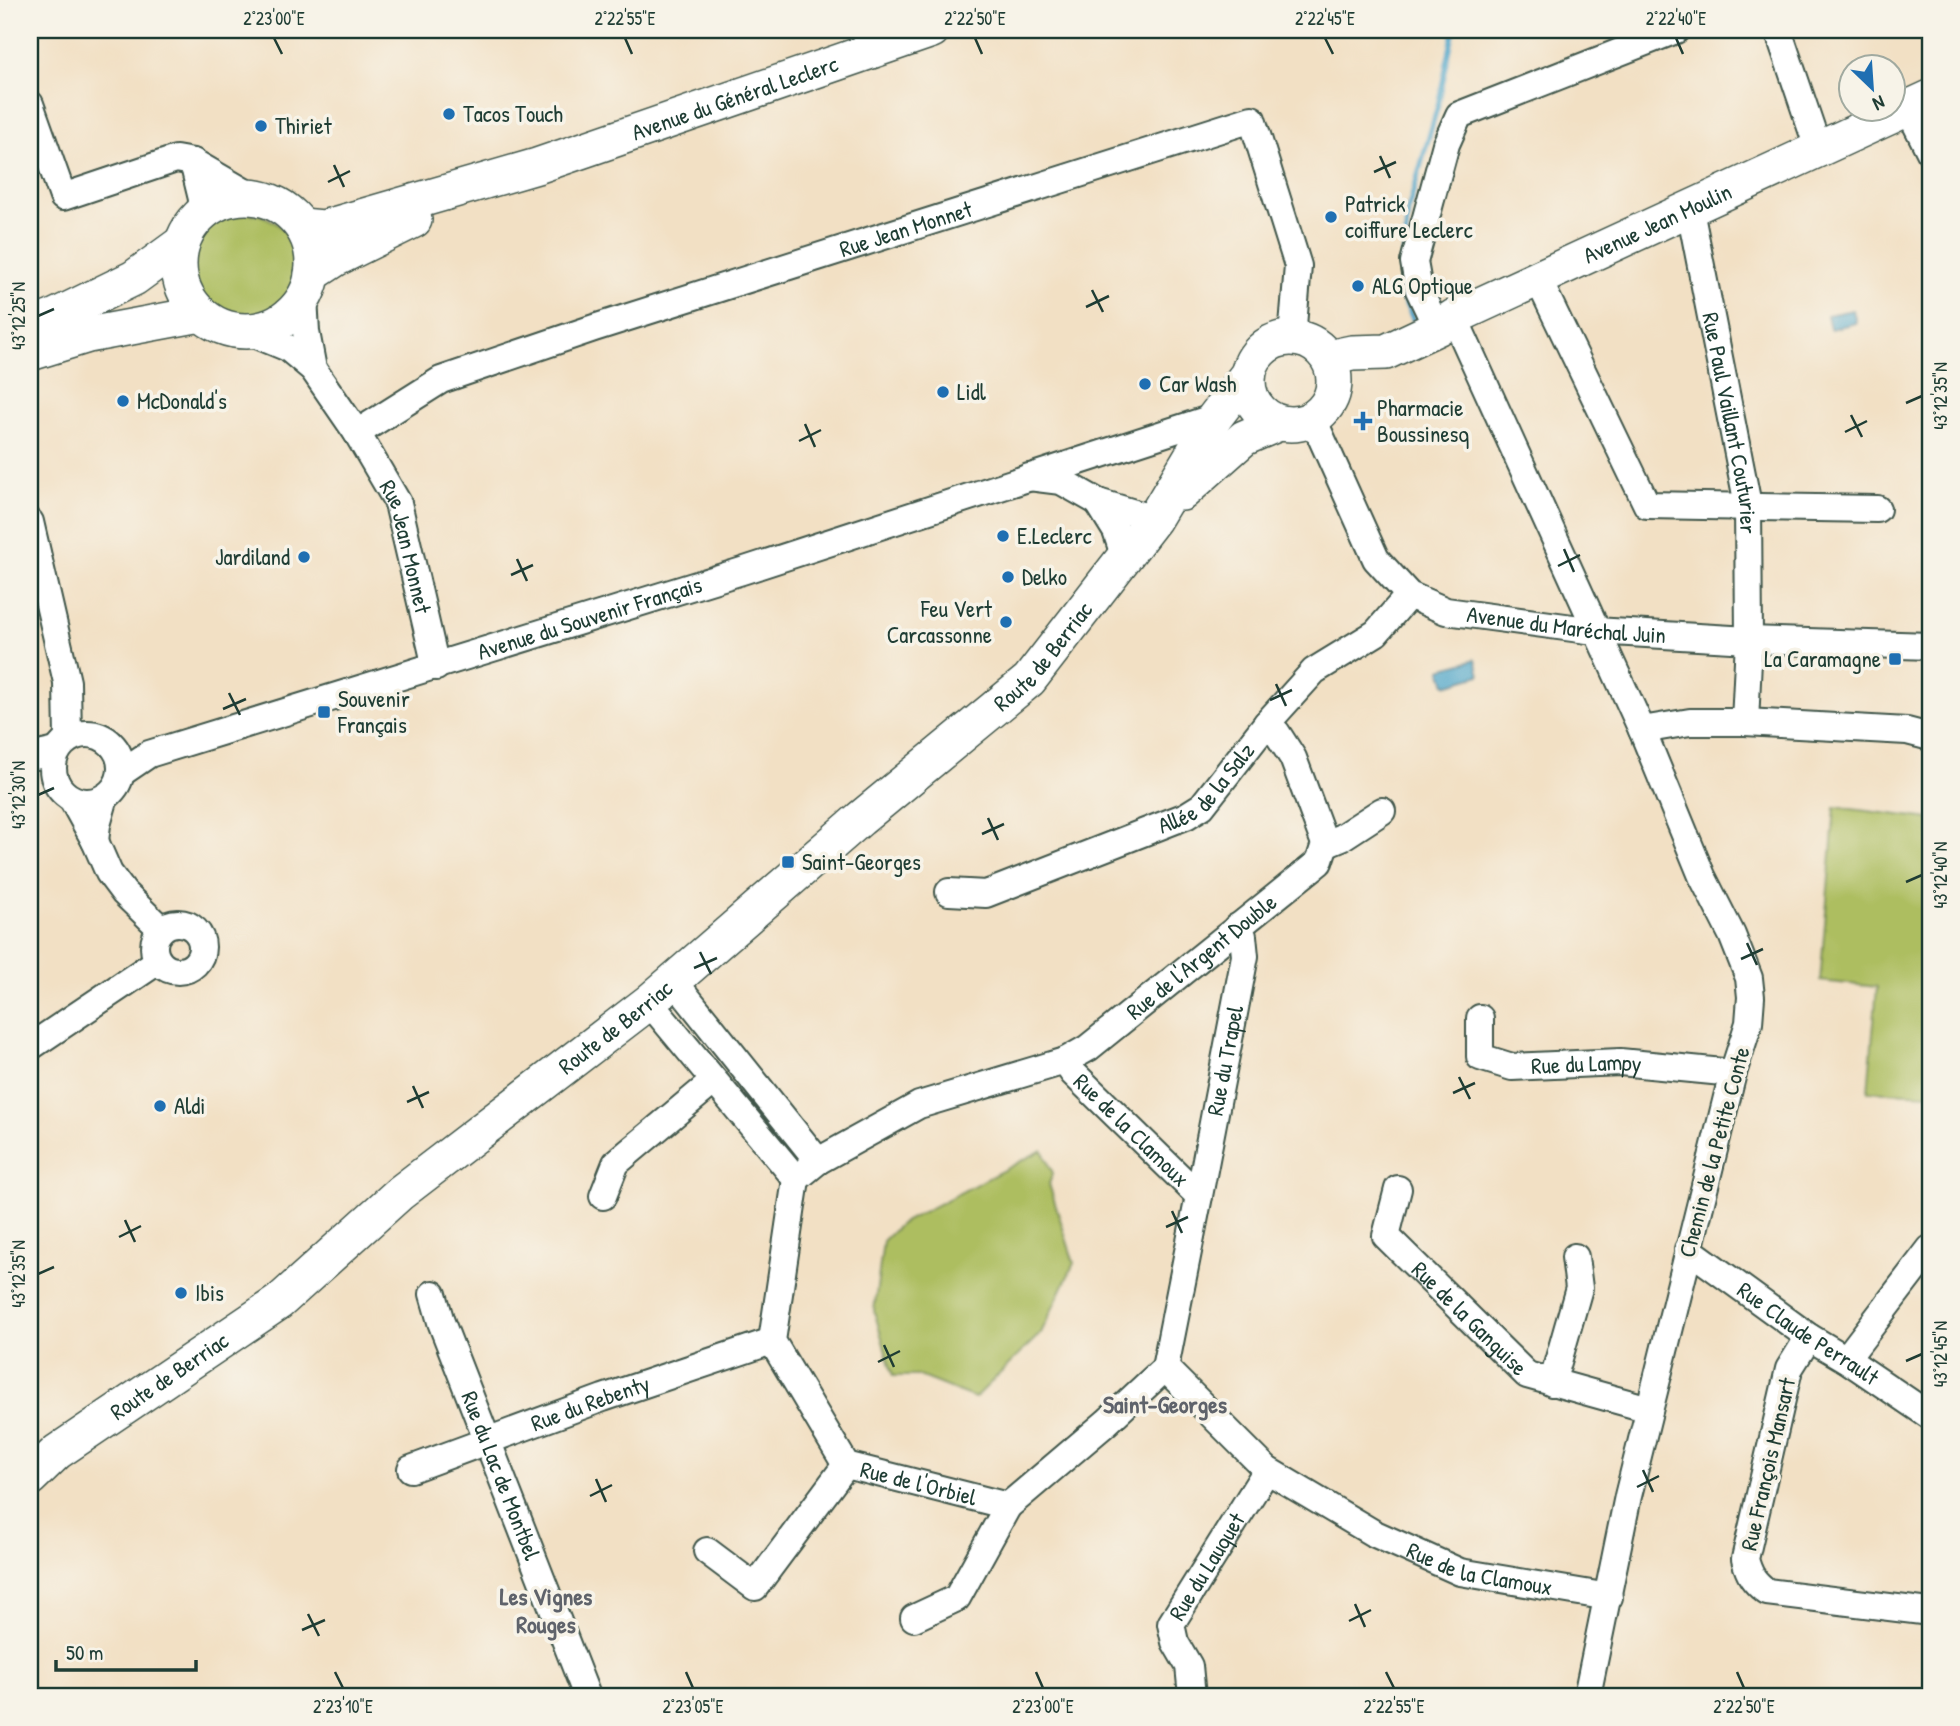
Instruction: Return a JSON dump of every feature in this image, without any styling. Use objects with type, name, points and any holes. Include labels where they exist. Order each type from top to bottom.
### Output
[{"type":"main road","name":"Avenue du Général Leclerc","points":[[302,226],[323,228],[335,225],[537,166],[932,30]]},
{"type":"main road","name":"Avenue Jean Moulin","points":[[1331,374],[1379,365],[1387,352],[1445,323],[1919,103]]},
{"type":"main road","name":"Avenue du Général Leclerc","points":[[308,286],[335,259],[391,230],[537,166]]},
{"type":"main road","points":[[253,197],[269,200],[290,213],[302,226],[313,256],[308,286],[294,311],[283,320],[265,328],[247,331],[217,324],[201,314],[182,285],[179,268],[182,243],[201,214],[225,200],[253,197]]},
{"type":"main road","points":[[30,326],[134,278],[182,243]]},
{"type":"main road","points":[[30,353],[88,335],[201,314]]},
{"type":"main road","points":[[1276,340],[1306,340],[1319,348],[1331,374],[1326,407],[1314,418],[1303,423],[1279,423],[1265,416],[1254,405],[1248,390],[1248,374],[1253,359],[1263,348],[1276,340]]},
{"type":"main road","name":"Route de Berriac","points":[[30,1478],[43,1458],[279,1302],[400,1193],[662,991],[860,819],[1029,680],[1154,519],[1215,417],[1248,374]]},
{"type":"main road","name":"Route de Berriac","points":[[1154,519],[1244,438],[1279,423]]},
{"type":"street","name":"Chemin de la Petite Conte","points":[[1587,1696],[1648,1409],[1733,1073],[1749,1023],[1749,978],[1732,935],[1702,876],[1642,730],[1445,323],[1419,290],[1414,262],[1446,144],[1459,116],[1676,30]]},
{"type":"street","points":[[1778,30],[1819,151]]},
{"type":"street","points":[[1919,103],[1930,152]]},
{"type":"street","points":[[30,104],[63,197],[176,159],[194,162],[253,197]]},
{"type":"street","name":"Rue Jean Monnet","points":[[357,433],[440,380],[607,323],[1252,119],[1298,265],[1292,338]]},
{"type":"street","points":[[194,162],[202,199],[201,214]]},
{"type":"street","name":"Rue Paul Vaillant Couturier","points":[[1690,210],[1748,505],[1749,640],[1745,722]]},
{"type":"street","points":[[1538,279],[1647,505],[1877,509]]},
{"type":"street","name":"Rue Jean Monnet","points":[[308,286],[306,332],[313,369]]},
{"type":"street","name":"Rue Jean Monnet","points":[[247,331],[288,348],[313,369],[357,433],[398,503],[436,667]]},
{"type":"street","name":"Avenue du Souvenir Français","points":[[119,763],[888,525],[1215,417]]},
{"type":"street","name":"Avenue du Maréchal Juin","points":[[1314,418],[1376,559],[1409,595],[1446,611],[1595,631],[1749,640],[1930,646]]},
{"type":"street","name":"Avenue du Souvenir Français","points":[[1028,477],[1060,481],[1098,502],[1154,519]]},
{"type":"street","name":"Avenue du Souvenir Français","points":[[1098,502],[1116,531],[1125,558]]},
{"type":"street","points":[[30,522],[67,682],[97,735]]},
{"type":"street","name":"Allée de la Salz","points":[[949,892],[986,894],[1185,816],[1202,806],[1267,723],[1314,671],[1376,633],[1409,595]]},
{"type":"street","points":[[67,682],[63,745],[53,770],[95,841],[109,873],[161,929]]},
{"type":"street","points":[[1642,730],[1690,722],[1745,722],[1907,731],[1930,737]]},
{"type":"street","points":[[1267,723],[1293,758],[1325,844]]},
{"type":"street","points":[[30,757],[63,745],[83,734],[97,735],[113,745],[119,763],[117,784],[106,797],[95,841]]},
{"type":"street","points":[[30,765],[64,792],[88,803],[106,797]]},
{"type":"street","name":"Rue de l'Argent Double","points":[[1065,1061],[1088,1048],[1319,862],[1325,844],[1342,837],[1382,811]]},
{"type":"street","points":[[181,922],[191,926],[199,934],[202,945],[200,957],[193,966],[183,971],[165,967],[158,961],[154,950],[155,939],[161,929],[170,923],[181,922]]},
{"type":"street","name":"Rue du Trapel","points":[[1199,1196],[1245,956],[1243,936],[1237,927]]},
{"type":"street","points":[[30,1047],[158,961]]},
{"type":"street","points":[[662,991],[714,1081],[796,1179],[772,1341]]},
{"type":"street","points":[[662,991],[818,1161]]},
{"type":"street","name":"Rue du Lampy","points":[[1480,1018],[1480,1057],[1513,1067],[1620,1062],[1733,1073]]},
{"type":"street","name":"Rue de la Clamoux","points":[[796,1179],[818,1161],[919,1105],[1065,1061],[1073,1073],[1199,1196],[1165,1368],[1267,1470],[1373,1533],[1460,1572],[1609,1597]]},
{"type":"street","points":[[603,1196],[616,1163],[714,1081]]},
{"type":"street","name":"Rue de la Ganguise","points":[[1398,1189],[1386,1236],[1527,1375],[1648,1409]]},
{"type":"street","name":"Rue Claude Perrault","points":[[1688,1249],[1809,1338],[1846,1359],[1930,1416]]},
{"type":"street","points":[[1846,1359],[1930,1249]]},
{"type":"street","points":[[1552,1383],[1579,1288],[1575,1257]]},
{"type":"street","name":"Rue du Lac de Montbel","points":[[433,1294],[441,1322],[587,1696]]},
{"type":"street","name":"Rue François Mansart","points":[[1809,1338],[1789,1369],[1745,1559],[1748,1572],[1767,1592],[1930,1612]]},
{"type":"street","name":"Rue du Rebenty","points":[[411,1469],[603,1398],[772,1341]]},
{"type":"street","name":"Rue de l'Orbiel","points":[[772,1341],[846,1465],[1008,1506],[1107,1422],[1165,1368]]},
{"type":"street","points":[[707,1551],[755,1587],[846,1465]]},
{"type":"street","name":"Rue du Lauquet","points":[[1192,1696],[1189,1666],[1175,1642],[1171,1624],[1267,1470]]},
{"type":"street","points":[[914,1618],[957,1598],[1008,1506]]},
{"type":"green space","points":[[245,213],[265,217],[282,228],[293,245],[297,265],[293,285],[282,302],[265,313],[245,317],[225,313],[208,302],[197,285],[193,265],[197,245],[208,228],[225,217]]},
{"type":"green space","points":[[1835,807],[1930,819],[1930,1094],[1868,1091],[1877,987],[1820,981]]},
{"type":"green space","points":[[1042,1150],[1053,1173],[1049,1184],[1074,1263],[1041,1333],[975,1398],[919,1376],[893,1376],[874,1311],[883,1241],[900,1224]]},
{"type":"water","points":[[1853,310],[1856,323],[1830,329],[1827,315]]},
{"type":"water","points":[[1476,659],[1480,675],[1446,685],[1441,669]]},
{"type":"waterway","points":[[1413,319],[1400,292],[1408,210],[1438,105],[1454,30]]},
{"type":"place","name":"Tacos Touch","points":[[449,114]]},
{"type":"place","name":"Thiriet","points":[[261,126]]},
{"type":"place","name":"Patrick coiffure Leclerc","points":[[1331,217]]},
{"type":"place","name":"ALG Optique","points":[[1358,286]]},
{"type":"place","name":"Car Wash","points":[[1145,384]]},
{"type":"place","name":"Lidl","points":[[943,392]]},
{"type":"place","name":"McDonald's","points":[[123,401]]},
{"type":"place","name":"Pharmacie Boussinesq","points":[[1363,421]]},
{"type":"place","name":"E.Leclerc","points":[[1003,536]]},
{"type":"place","name":"Jardiland","points":[[304,557]]},
{"type":"place","name":"Delko","points":[[1008,577]]},
{"type":"place","name":"Feu Vert Carcassonne","points":[[1006,622]]},
{"type":"place","name":"La Caramagne","points":[[1895,659]]},
{"type":"place","name":"Souvenir Français","points":[[324,712]]},
{"type":"place","name":"Saint-Georges","points":[[788,862]]},
{"type":"place","name":"Aldi","points":[[160,1106]]},
{"type":"place","name":"Ibis","points":[[181,1293]]},
{"type":"district","name":"Saint-Georges","points":[[1165,1405]]},
{"type":"district","name":"Les Vignes Rouges","points":[[546,1611]]}]
